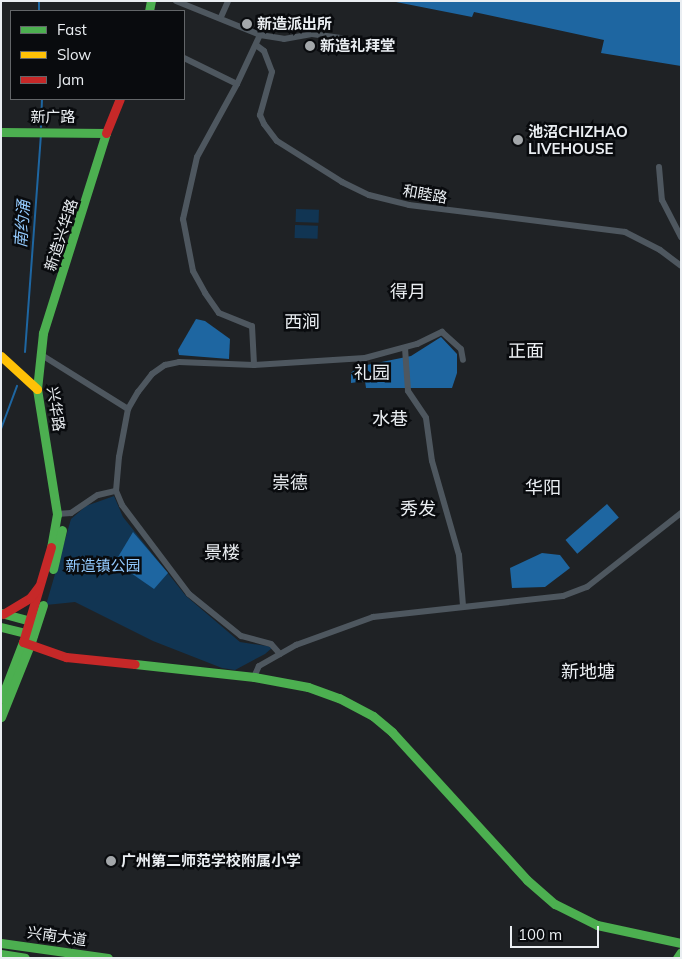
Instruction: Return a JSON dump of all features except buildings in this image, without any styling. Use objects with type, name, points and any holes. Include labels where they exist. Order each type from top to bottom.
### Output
[{"type":"main road","name":"新造兴华路","points":[[37,386],[43,332],[106,133],[120,100]]},
{"type":"main road","name":"新广路","points":[[1,132],[53,130],[106,133]]},
{"type":"main road","points":[[1,349],[37,386]]},
{"type":"main road","points":[[1,356],[37,386]]},
{"type":"main road","name":"兴华路","points":[[28,639],[58,553],[60,514],[37,386]]},
{"type":"main road","name":"兴华路","points":[[34,622],[60,514]]},
{"type":"main road","points":[[2,614],[30,598],[43,582]]},
{"type":"main road","points":[[2,614],[34,622]]},
{"type":"main road","points":[[1,627],[74,659],[254,676],[318,690],[373,716],[406,746],[528,880],[565,911],[603,927],[681,943]]},
{"type":"main road","points":[[1,698],[28,639]]},
{"type":"main road","points":[[1,717],[28,639]]},
{"type":"main road","name":"兴南大道","points":[[1,943],[108,958]]},
{"type":"main road","points":[[678,958],[681,952]]},
{"type":"main road","points":[[1,954],[26,958]]},
{"type":"street","points":[[176,1],[221,17],[260,35],[284,39],[312,34],[341,38]]},
{"type":"street","points":[[221,17],[228,1]]},
{"type":"street","points":[[254,365],[252,326],[220,313],[205,293],[193,270],[183,219],[197,157],[237,84],[260,35]]},
{"type":"street","name":"和睦路","points":[[256,45],[264,51],[272,72],[260,115],[264,124],[277,141],[342,182],[369,195],[410,205],[625,232],[660,250],[681,266]]},
{"type":"street","points":[[185,58],[237,84]]},
{"type":"street","points":[[659,167],[662,200],[681,237]]},
{"type":"street","points":[[280,654],[270,644],[241,636],[189,594],[122,505],[116,491],[119,457],[128,410],[152,374],[165,365],[179,362],[254,365],[365,358],[405,348],[442,332],[461,349],[463,360]]},
{"type":"street","points":[[405,348],[408,391],[426,418],[432,461],[459,555],[464,606]]},
{"type":"street","points":[[40,354],[128,410]]},
{"type":"street","points":[[60,514],[98,495],[116,491]]},
{"type":"street","points":[[254,676],[259,666],[280,654],[373,617],[563,596],[587,587],[681,513]]},
{"type":"green space","points":[[296,209],[319,210],[319,223],[296,222]]},
{"type":"green space","points":[[295,225],[318,226],[318,239],[295,238]]},
{"type":"green space","name":"新造镇公园","points":[[114,496],[123,517],[186,596],[240,642],[273,647],[265,654],[235,670],[222,668],[153,641],[75,602],[46,605],[71,519],[86,506]]},
{"type":"water","points":[[391,1],[681,1],[681,66],[601,53],[604,40],[474,12],[472,17]]},
{"type":"water","points":[[196,319],[205,321],[230,339],[229,359],[179,355],[178,350]]},
{"type":"water","points":[[441,337],[457,354],[457,373],[452,388],[366,388],[365,381],[351,383],[351,373],[357,367],[411,356]]},
{"type":"water","points":[[607,504],[619,518],[577,554],[565,540]]},
{"type":"water","points":[[133,532],[168,573],[154,589],[115,562]]},
{"type":"water","points":[[542,553],[560,555],[570,568],[545,587],[512,588],[510,568]]},
{"type":"waterway","name":"南约涌","points":[[39,1],[39,10]]},
{"type":"waterway","name":"南约涌","points":[[41,127],[42,100]]},
{"type":"waterway","name":"南约涌","points":[[25,352],[41,135]]},
{"type":"waterway","name":"南约涌","points":[[1,429],[17,386]]},
{"type":"traffic: fast","points":[[149,10],[151,1]]},
{"type":"traffic: fast","points":[[1,132],[106,133],[43,333],[37,389],[57,514],[51,547]]},
{"type":"traffic: fast","points":[[53,569],[62,530]]},
{"type":"traffic: fast","points":[[30,645],[43,605]]},
{"type":"traffic: fast","points":[[1,613],[35,622]]},
{"type":"traffic: fast","points":[[1,627],[33,635]]},
{"type":"traffic: fast","points":[[1,699],[23,642]]},
{"type":"traffic: fast","points":[[1,717],[30,645]]},
{"type":"traffic: fast","points":[[135,664],[254,677],[308,687],[339,698],[373,716],[392,732],[527,880],[555,904],[597,925],[681,943]]},
{"type":"traffic: fast","points":[[1,943],[108,958]]},
{"type":"traffic: fast","points":[[677,958],[681,952]]},
{"type":"traffic: fast","points":[[1,954],[25,958]]},
{"type":"traffic: slow","points":[[1,356],[37,389]]},
{"type":"traffic: jam","points":[[106,133],[120,100]]},
{"type":"traffic: jam","points":[[51,547],[23,642],[66,657],[135,664]]},
{"type":"traffic: jam","points":[[3,614],[30,598],[39,586]]},
{"type":"place","name":"新造派出所","points":[[247,24]]},
{"type":"place","name":"新造礼拜堂","points":[[310,46]]},
{"type":"place","name":"池沼CHIZHAO LIVEHOUSE","points":[[518,140]]},
{"type":"place","name":"广州第二师范学校附属小学","points":[[111,861]]},
{"type":"district","name":"得月","points":[[408,292]]},
{"type":"district","name":"西涧","points":[[302,322]]},
{"type":"district","name":"正面","points":[[526,351]]},
{"type":"district","name":"礼园","points":[[372,373]]},
{"type":"district","name":"水巷","points":[[390,419]]},
{"type":"district","name":"崇德","points":[[290,483]]},
{"type":"district","name":"华阳","points":[[543,488]]},
{"type":"district","name":"秀发","points":[[418,509]]},
{"type":"district","name":"景楼","points":[[222,553]]},
{"type":"district","name":"新地塘","points":[[588,672]]}]
